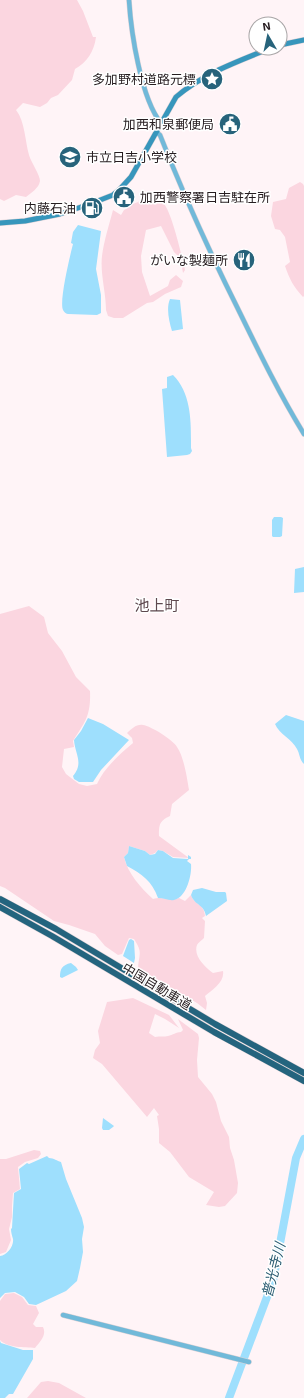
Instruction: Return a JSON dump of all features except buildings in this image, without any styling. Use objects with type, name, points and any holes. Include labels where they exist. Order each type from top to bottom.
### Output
[{"type":"highway","name":"中国自動車道","points":[[0,899],[56,929],[215,1024],[304,1073]]},
{"type":"highway","name":"中国自動車道","points":[[0,907],[214,1032],[304,1081]]},
{"type":"main road","points":[[288,43],[304,40]]},
{"type":"main road","points":[[0,223],[25,221],[60,214],[113,195],[131,177],[176,97],[186,88],[214,72],[252,56]]},
{"type":"street","points":[[129,0],[134,40],[140,69],[150,105],[155,116],[161,123]]},
{"type":"street","points":[[156,132],[160,135],[190,210],[222,278],[266,366],[304,434]]},
{"type":"street","points":[[63,1315],[249,1362]]},
{"type":"shaded area","points":[[0,0],[77,0],[93,37],[96,37],[94,47],[89,56],[75,69],[72,80],[58,95],[51,98],[47,103],[40,107],[23,103],[16,110],[23,125],[29,155],[39,175],[40,181],[36,188],[26,197],[16,195],[4,201],[0,199]]},
{"type":"shaded area","points":[[300,182],[304,186],[303,297],[290,279],[285,266],[290,262],[285,237],[280,230],[275,229],[271,216],[273,202],[286,199],[289,188]]},
{"type":"shaded area","points":[[148,195],[160,200],[167,209],[185,270],[183,273],[179,257],[174,252],[161,226],[146,230],[141,256],[142,272],[150,296],[168,286],[170,280],[176,275],[183,281],[181,287],[165,294],[153,302],[147,303],[123,318],[114,318],[108,316],[106,310],[102,276],[102,256],[113,210],[121,215],[130,205],[138,202]]},
{"type":"shaded area","points":[[29,606],[44,617],[48,633],[62,651],[76,677],[90,691],[88,713],[73,741],[74,747],[64,749],[62,767],[66,774],[79,784],[87,786],[97,784],[108,767],[133,743],[132,738],[127,733],[138,725],[147,726],[162,734],[175,744],[182,756],[189,790],[172,804],[170,816],[160,824],[159,836],[189,858],[173,857],[163,851],[158,850],[150,855],[145,851],[129,846],[128,853],[124,857],[132,875],[153,899],[179,898],[185,901],[191,895],[194,901],[203,909],[205,916],[202,918],[205,921],[204,938],[197,945],[196,949],[198,957],[213,973],[223,971],[220,982],[205,996],[207,1003],[206,1010],[197,1003],[138,968],[140,956],[134,939],[129,938],[122,954],[118,955],[105,946],[95,934],[54,921],[0,886],[0,614]]},
{"type":"shaded area","points":[[133,998],[169,1015],[179,1028],[155,1014],[149,1033],[155,1037],[170,1036],[181,1032],[183,1030],[178,1019],[198,1034],[198,1077],[212,1094],[216,1102],[221,1121],[229,1137],[238,1183],[237,1193],[225,1206],[219,1207],[206,1205],[214,1192],[189,1177],[170,1152],[159,1143],[157,1116],[159,1115],[154,1108],[147,1117],[102,1064],[93,1058],[95,1050],[100,1043],[98,1031],[107,1002]]},
{"type":"shaded area","points":[[34,1150],[40,1151],[41,1154],[38,1158],[25,1162],[18,1167],[20,1189],[13,1193],[12,1217],[9,1229],[11,1240],[6,1252],[0,1254],[0,1159],[6,1159]]},
{"type":"shaded area","points":[[14,1293],[22,1297],[28,1305],[36,1306],[39,1313],[33,1324],[36,1327],[43,1327],[44,1333],[35,1348],[12,1346],[3,1343],[0,1340],[0,1301],[5,1294]]},
{"type":"shaded area","points":[[48,1381],[59,1383],[86,1398],[27,1398],[41,1382]]},
{"type":"water","points":[[78,225],[101,231],[96,269],[101,295],[101,313],[97,315],[68,314],[63,310],[62,298],[73,244],[71,243],[73,232]]},
{"type":"water","points":[[170,299],[180,300],[183,329],[172,331],[168,310]]},
{"type":"water","points":[[173,375],[184,391],[187,400],[192,451],[187,455],[167,457],[162,389],[167,388],[167,377]]},
{"type":"water","points":[[274,517],[283,518],[282,536],[280,537],[272,536],[272,520]]},
{"type":"water","points":[[304,567],[304,592],[294,593],[295,569]]},
{"type":"water","points":[[286,715],[304,721],[304,764],[295,745],[279,731],[275,724]]},
{"type":"water","points":[[88,718],[103,724],[129,740],[101,770],[93,782],[79,782],[74,779],[73,776],[78,767],[78,758],[74,740]]},
{"type":"water","points":[[129,846],[145,851],[150,855],[155,854],[158,850],[163,851],[173,858],[188,859],[188,855],[191,857],[191,859],[187,861],[191,864],[191,873],[188,885],[182,895],[174,900],[158,898],[150,883],[127,866],[124,857],[128,853]]},
{"type":"water","points":[[202,888],[226,893],[227,901],[206,916],[203,909],[194,901],[191,895],[193,890]]},
{"type":"water","points":[[131,939],[134,941],[134,963],[123,956],[129,940]]},
{"type":"water","points":[[71,963],[78,970],[62,978],[60,977],[62,968]]},
{"type":"water","points":[[103,1118],[114,1126],[109,1130],[103,1130]]},
{"type":"water","points":[[47,1156],[61,1162],[66,1179],[82,1218],[84,1227],[82,1239],[83,1252],[77,1281],[66,1291],[36,1305],[29,1304],[24,1297],[15,1292],[5,1293],[0,1298],[0,1256],[7,1252],[13,1242],[11,1229],[14,1193],[21,1189],[19,1169],[27,1163],[29,1164]]},
{"type":"water","points":[[0,1341],[1,1343],[23,1350],[33,1350],[33,1359],[13,1394],[9,1394],[5,1398],[0,1398]]},
{"type":"waterway","name":"普光寺川","points":[[229,1398],[273,1281],[296,1158],[304,1139]]},
{"type":"place","name":"多加野村道路元標","points":[[212,79]]},
{"type":"place","name":"加西和泉郵便局","points":[[230,124]]},
{"type":"place","name":"市立日吉小学校","points":[[70,157]]},
{"type":"place","name":"加西警察署日吉駐在所","points":[[124,197]]},
{"type":"place","name":"内藤石油","points":[[92,208]]},
{"type":"place","name":"がいな製麺所","points":[[244,260]]},
{"type":"district","name":"池上町","points":[[157,605]]}]
